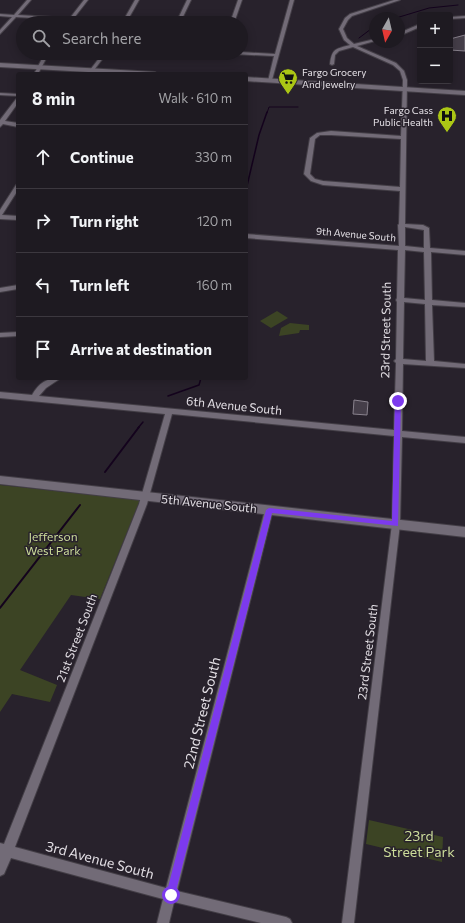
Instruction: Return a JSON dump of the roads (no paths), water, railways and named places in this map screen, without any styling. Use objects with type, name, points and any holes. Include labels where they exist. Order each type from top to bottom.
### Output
[{"type":"main road","points":[[0,65],[91,72]]},
{"type":"main road","points":[[248,79],[465,93]]},
{"type":"main road","points":[[402,88],[465,90]]},
{"type":"main road","name":"5th Avenue South","points":[[0,480],[465,532]]},
{"type":"street","points":[[0,33],[29,0]]},
{"type":"street","points":[[73,16],[86,0]]},
{"type":"street","points":[[128,16],[138,0]]},
{"type":"street","points":[[181,16],[189,0]]},
{"type":"street","points":[[234,16],[240,0]]},
{"type":"street","points":[[270,80],[292,0]]},
{"type":"street","points":[[385,0],[390,2]]},
{"type":"street","name":"23rd Street South","points":[[348,923],[396,524],[402,188],[400,138],[403,73],[396,66],[352,45],[342,34],[340,29],[346,19],[357,12],[398,0]]},
{"type":"street","points":[[0,15],[15,16]]},
{"type":"street","points":[[453,18],[465,17]]},
{"type":"street","points":[[405,32],[417,26]]},
{"type":"street","points":[[332,64],[334,52],[342,48],[369,41]]},
{"type":"street","points":[[248,54],[276,55]]},
{"type":"street","points":[[37,72],[43,60]]},
{"type":"street","points":[[91,72],[100,60]]},
{"type":"street","points":[[0,94],[16,95]]},
{"type":"street","points":[[0,123],[16,103]]},
{"type":"street","points":[[0,123],[16,125]]},
{"type":"street","points":[[400,138],[331,133],[316,135],[313,138],[307,174],[310,178],[323,183],[402,188]]},
{"type":"street","points":[[16,189],[0,216],[16,218]]},
{"type":"street","points":[[401,225],[423,227],[427,229],[430,363]]},
{"type":"street","name":"9th Avenue South","points":[[248,236],[465,253]]},
{"type":"street","points":[[0,290],[16,287]]},
{"type":"street","points":[[400,300],[465,305]]},
{"type":"street","points":[[0,335],[16,334]]},
{"type":"street","points":[[398,361],[465,366]]},
{"type":"street","points":[[34,398],[42,387],[54,380]]},
{"type":"street","name":"6th Avenue South","points":[[0,395],[465,440]]},
{"type":"street","name":"21st Street South","points":[[0,870],[4,850],[144,497],[169,412]]},
{"type":"street","name":"22nd Street South","points":[[163,923],[269,510]]},
{"type":"street","name":"3rd Avenue South","points":[[4,850],[171,895],[286,923]]},
{"type":"waterway","points":[[405,15],[429,8],[458,5]]},
{"type":"waterway","points":[[359,38],[369,30]]},
{"type":"waterway","points":[[267,113],[269,107],[298,107]]},
{"type":"waterway","points":[[248,182],[259,135],[267,112]]},
{"type":"waterway","points":[[168,396],[199,385],[200,380]]},
{"type":"waterway","points":[[138,428],[143,422]]},
{"type":"waterway","points":[[105,472],[139,427]]},
{"type":"waterway","points":[[0,608],[80,505]]},
{"type":"place","name":"Fargo Grocery And Jewelry","points":[[288,95]]},
{"type":"place","name":"Fargo Cass Public Health","points":[[447,133]]},
{"type":"park label","name":"Jefferson West Park","points":[[53,544]]},
{"type":"park label","name":"23rd Street Park","points":[[419,844]]}]
